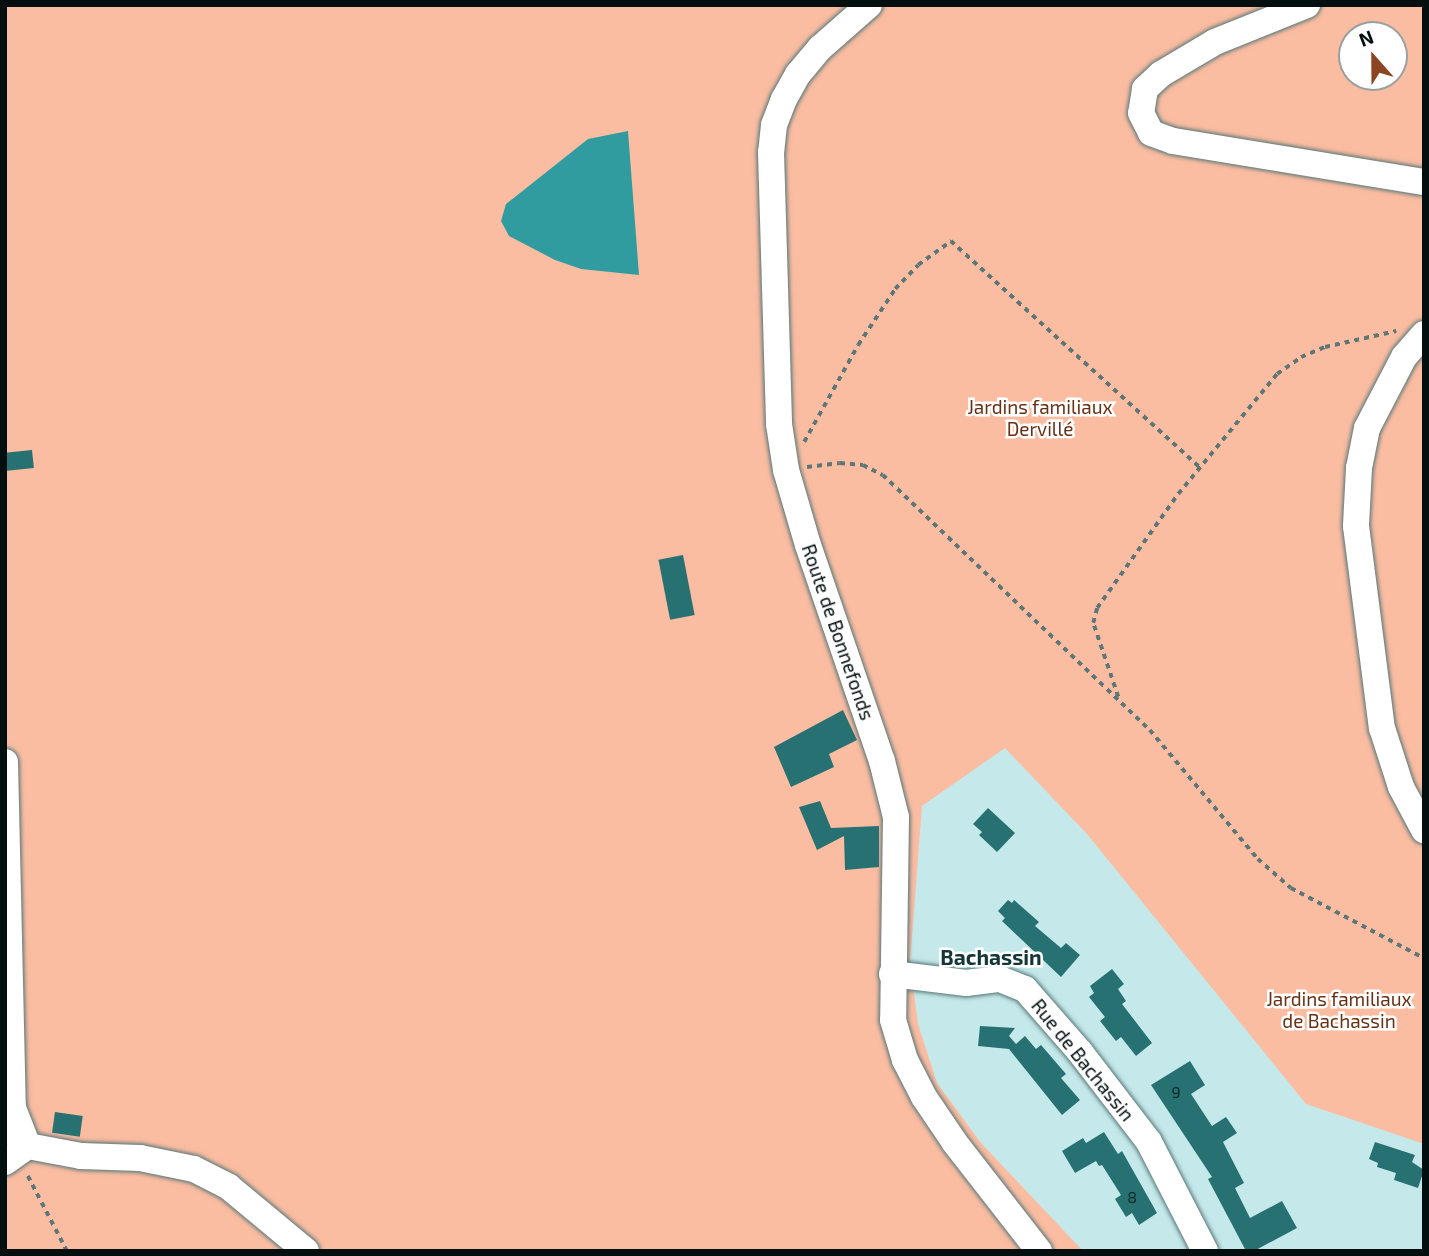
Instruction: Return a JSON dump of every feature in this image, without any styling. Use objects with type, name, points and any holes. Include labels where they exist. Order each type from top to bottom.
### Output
[{"type":"street","name":"Route de Bonnefonds","points":[[869,5],[820,48],[798,74],[783,99],[774,125],[771,152],[775,379],[786,470],[808,545],[882,761],[896,817],[893,1020],[905,1060],[924,1097],[955,1143],[1039,1251]]},
{"type":"street","points":[[1307,5],[1215,42],[1161,74],[1145,89],[1141,113],[1152,133],[1173,141],[1424,182]]},
{"type":"street","points":[[1413,332],[1404,357],[1367,428],[1359,468],[1356,526],[1382,728],[1401,787],[1424,830]]},
{"type":"street","points":[[5,762],[13,1108],[29,1146]]},
{"type":"street","name":"Rue de Bachassin","points":[[892,974],[965,983],[1000,979],[1025,989],[1080,1052],[1149,1142],[1205,1251]]},
{"type":"street","points":[[5,1127],[29,1146],[81,1156],[140,1158],[194,1169],[229,1187],[306,1251]]},
{"type":"street","points":[[5,1162],[29,1146]]},
{"type":"path","points":[[786,470],[825,410],[858,345],[895,289],[918,265],[951,241],[1202,469]]},
{"type":"path","points":[[1119,699],[1093,623],[1097,608],[1178,494],[1202,469],[1228,431],[1277,374],[1301,357],[1325,347],[1391,331],[1413,332]]},
{"type":"path","points":[[786,470],[840,463],[863,465],[883,475],[1150,730],[1258,859],[1291,888],[1424,958]]},
{"type":"path","points":[[28,1180],[67,1251]]},
{"type":"green space","points":[[5,5],[1424,5],[1424,1144],[1306,1104],[1087,834],[1005,748],[922,806],[910,963],[918,1024],[937,1083],[981,1143],[1083,1251],[5,1251]]},
{"type":"water","points":[[628,131],[639,275],[581,269],[555,260],[509,236],[501,221],[506,204],[588,139]]},
{"type":"building","points":[[32,450],[34,468],[7,471],[5,453]]},
{"type":"building","points":[[683,555],[695,615],[670,620],[658,560]]},
{"type":"building","points":[[843,710],[857,740],[829,754],[834,767],[791,787],[774,747]]},
{"type":"building","points":[[820,801],[831,828],[879,826],[879,867],[845,870],[844,836],[817,850],[799,807]]},
{"type":"building","points":[[988,808],[1015,833],[997,852],[979,835],[982,832],[973,824]]},
{"type":"building","points":[[1008,900],[1012,903],[1014,900],[1039,922],[1035,926],[1061,948],[1066,943],[1080,955],[1061,977],[1002,921],[1005,918],[998,911]]},
{"type":"building","points":[[1112,969],[1124,984],[1118,989],[1126,1001],[1122,1004],[1152,1043],[1136,1056],[1121,1037],[1116,1041],[1100,1021],[1105,1017],[1089,997],[1094,993],[1090,986]]},
{"type":"building","points":[[980,1026],[1015,1028],[1009,1036],[1016,1044],[1025,1036],[1036,1049],[1041,1045],[1066,1074],[1061,1078],[1080,1100],[1062,1115],[1009,1049],[978,1046]]},
{"type":"building","points":[[1190,1061],[1205,1085],[1191,1094],[1212,1126],[1226,1117],[1237,1133],[1223,1142],[1244,1183],[1235,1188],[1250,1218],[1282,1201],[1297,1228],[1254,1251],[1246,1251],[1208,1179],[1212,1177],[1151,1085]]},
{"type":"building","points":[[55,1112],[83,1116],[80,1137],[52,1133]]},
{"type":"building","points":[[1104,1132],[1118,1154],[1122,1151],[1157,1213],[1139,1225],[1132,1213],[1126,1217],[1115,1199],[1121,1195],[1102,1165],[1099,1166],[1096,1161],[1075,1173],[1062,1151],[1083,1138],[1086,1143]]},
{"type":"building","points":[[1375,1142],[1415,1155],[1412,1162],[1424,1170],[1418,1188],[1394,1180],[1396,1173],[1377,1167],[1378,1163],[1369,1159]]},
{"type":"district","name":"Bachassin","points":[[991,957]]},
{"type":"park label","name":"Jardins familiaux Dervillé","points":[[1040,418]]},
{"type":"park label","name":"Jardins familiaux de Bachassin","points":[[1339,1010]]}]
